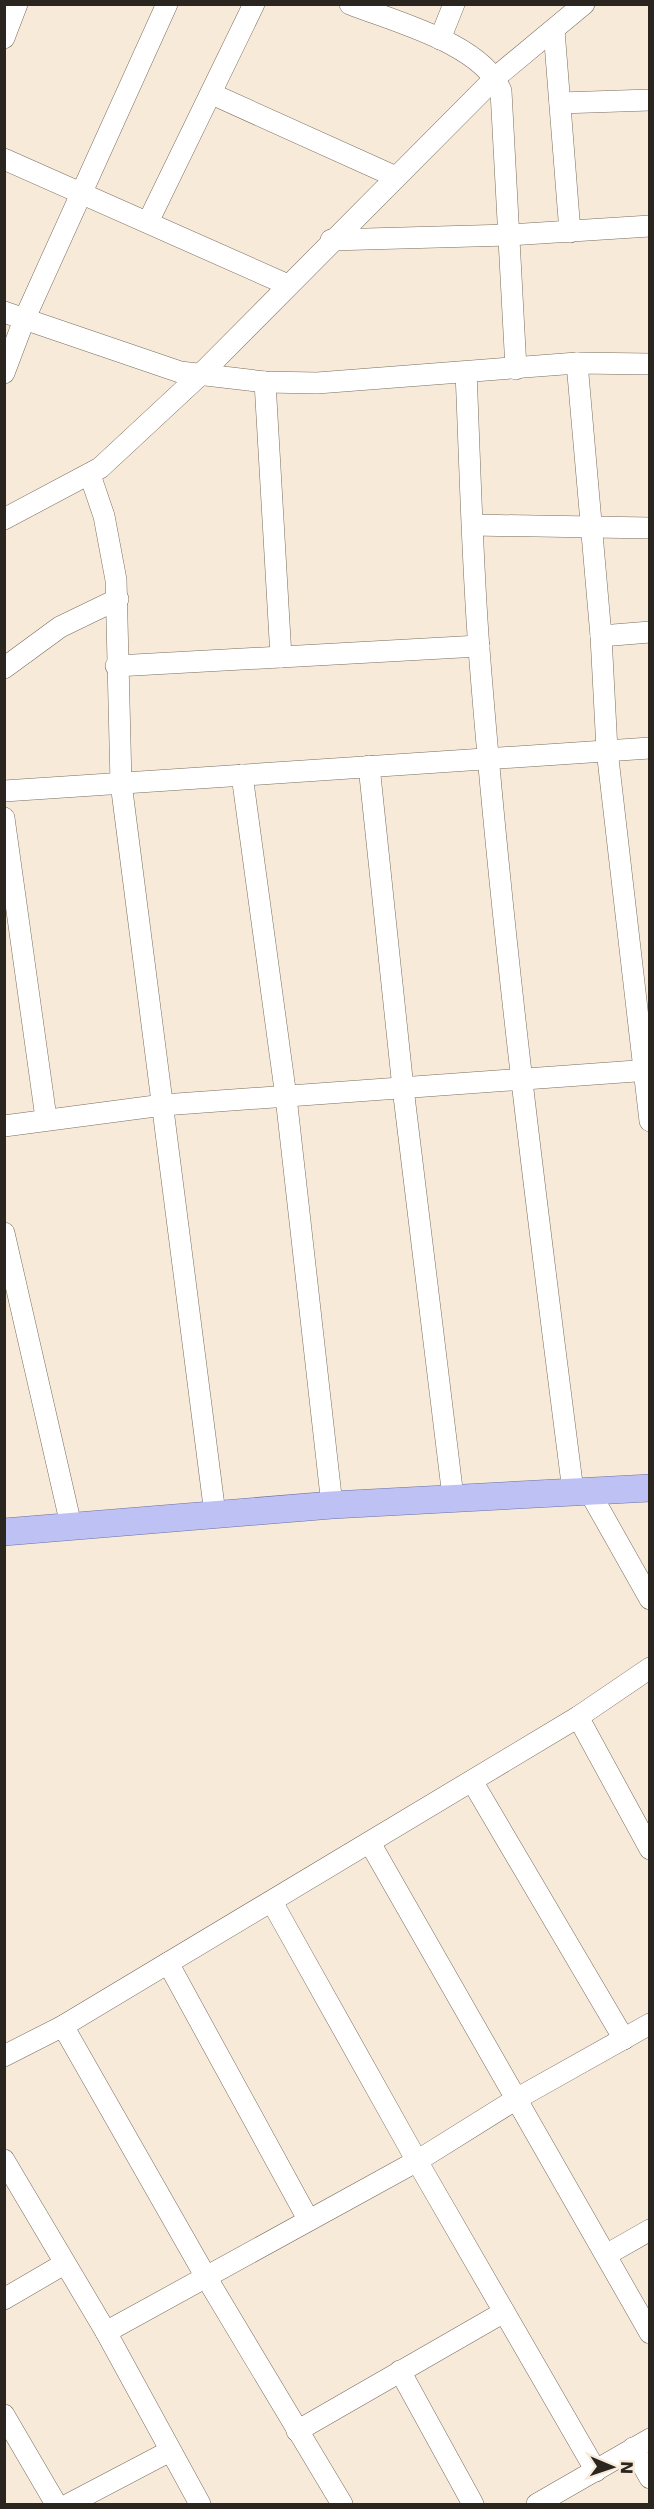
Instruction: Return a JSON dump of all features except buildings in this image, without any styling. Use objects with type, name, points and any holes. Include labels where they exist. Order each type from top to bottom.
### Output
[{"type":"main road","points":[[4,1532],[332,1504],[650,1488]]},
{"type":"street","points":[[4,373],[24,321],[167,4]]},
{"type":"street","points":[[148,222],[254,4]]},
{"type":"street","points":[[350,4],[440,39],[482,63],[496,77],[501,91],[516,369]]},
{"type":"street","points":[[440,39],[454,4]]},
{"type":"street","points":[[4,519],[90,475],[140,432],[199,376],[331,240],[496,77],[584,4]]},
{"type":"street","points":[[4,38],[11,12]]},
{"type":"street","points":[[554,30],[570,232]]},
{"type":"street","points":[[212,94],[396,177]]},
{"type":"street","points":[[560,103],[650,100]]},
{"type":"street","points":[[4,159],[288,285]]},
{"type":"street","points":[[331,240],[510,235],[650,226]]},
{"type":"street","points":[[4,312],[24,321],[199,376],[265,382],[317,383],[578,363],[650,364]]},
{"type":"street","points":[[578,363],[601,636],[607,750],[646,1070],[650,1121]]},
{"type":"street","points":[[466,372],[479,646],[520,1079],[581,1491],[650,1599]]},
{"type":"street","points":[[265,382],[280,657]]},
{"type":"street","points":[[90,475],[106,526],[118,599],[116,666],[120,783],[215,1514]]},
{"type":"street","points":[[473,525],[591,525],[650,528]]},
{"type":"street","points":[[4,668],[60,627],[118,599]]},
{"type":"street","points":[[601,636],[650,632]]},
{"type":"street","points":[[116,666],[479,646]]},
{"type":"street","points":[[4,791],[650,748]]},
{"type":"street","points":[[369,766],[403,1089],[453,1497]]},
{"type":"street","points":[[242,775],[286,1096],[332,1504]]},
{"type":"street","points":[[4,818],[46,1118]]},
{"type":"street","points":[[4,1126],[46,1118],[163,1105],[646,1070]]},
{"type":"street","points":[[4,1233],[71,1525]]},
{"type":"street","points":[[4,2056],[63,2026],[272,1902],[578,1717],[650,1668]]},
{"type":"street","points":[[578,1717],[650,1849]]},
{"type":"street","points":[[472,1781],[624,2039]]},
{"type":"street","points":[[370,1843],[650,2332]]},
{"type":"street","points":[[272,1902],[417,2161],[596,2471]]},
{"type":"street","points":[[168,1963],[308,2219]]},
{"type":"street","points":[[106,2332],[417,2161],[518,2098],[650,2024]]},
{"type":"street","points":[[63,2026],[206,2277],[342,2505]]},
{"type":"street","points":[[4,2160],[106,2332],[200,2505]]},
{"type":"street","points":[[606,2255],[650,2230]]},
{"type":"street","points":[[4,2299],[64,2264]]},
{"type":"street","points":[[297,2432],[504,2312]]},
{"type":"street","points":[[400,2372],[473,2505]]},
{"type":"street","points":[[4,2415],[56,2505]]},
{"type":"street","points":[[537,2505],[641,2444],[650,2478]]},
{"type":"street","points":[[69,2505],[170,2451]]}]
